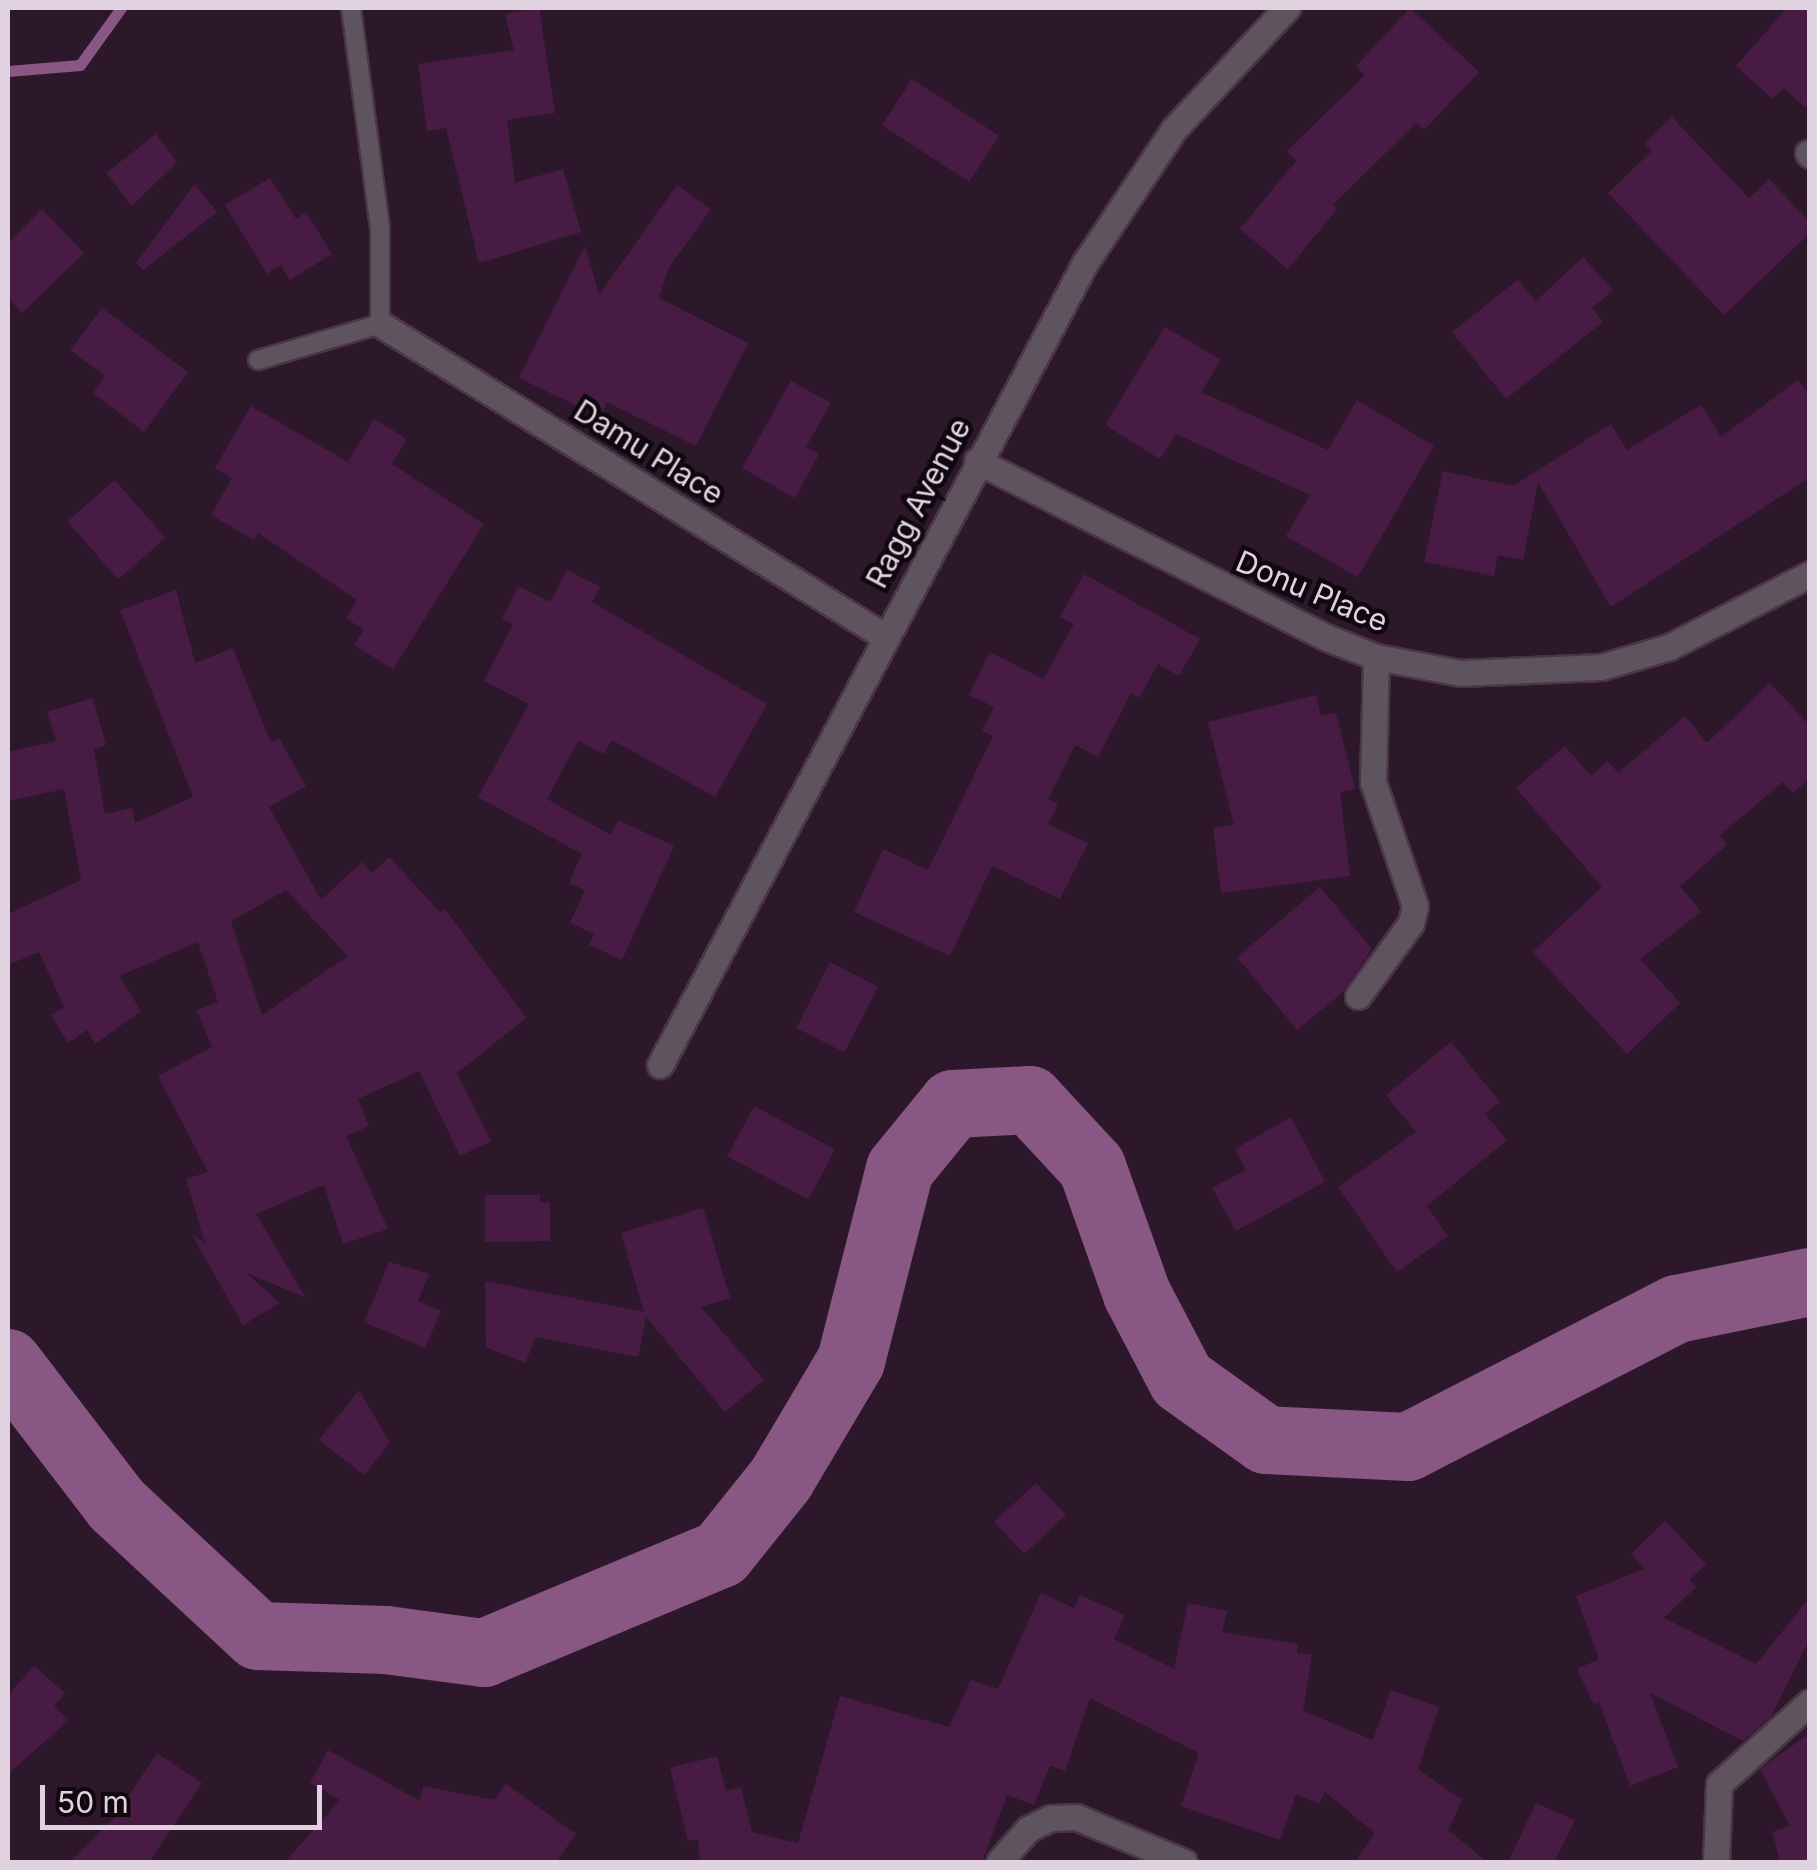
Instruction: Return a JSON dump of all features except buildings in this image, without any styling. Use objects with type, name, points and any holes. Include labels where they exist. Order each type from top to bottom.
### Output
[{"type":"street","name":"Ragg Avenue","points":[[660,1066],[1085,262],[1174,129],[1287,8]]},
{"type":"street","name":"Damu Place","points":[[380,324],[884,636]]},
{"type":"street","name":"Donu Place","points":[[977,461],[1179,568],[1376,656],[1461,673],[1602,667],[1669,647],[1810,574]]},
{"type":"street","points":[[1358,996],[1410,923],[1415,906],[1373,782],[1376,656]]},
{"type":"street","points":[[1716,1862],[1719,1784],[1810,1702]]},
{"type":"street","points":[[999,1862],[1028,1829],[1052,1818],[1076,1817],[1184,1862]]},
{"type":"lane","points":[[258,360],[380,324],[380,228],[351,8]]},
{"type":"waterway","points":[[8,71],[80,65],[121,8]]},
{"type":"waterway","points":[[8,1363],[117,1505],[258,1636],[386,1640],[484,1653],[721,1554],[781,1479],[851,1361],[900,1169],[953,1104],[1030,1100],[1092,1167],[1137,1294],[1182,1380],[1266,1440],[1408,1447],[1677,1309],[1810,1282]]}]
